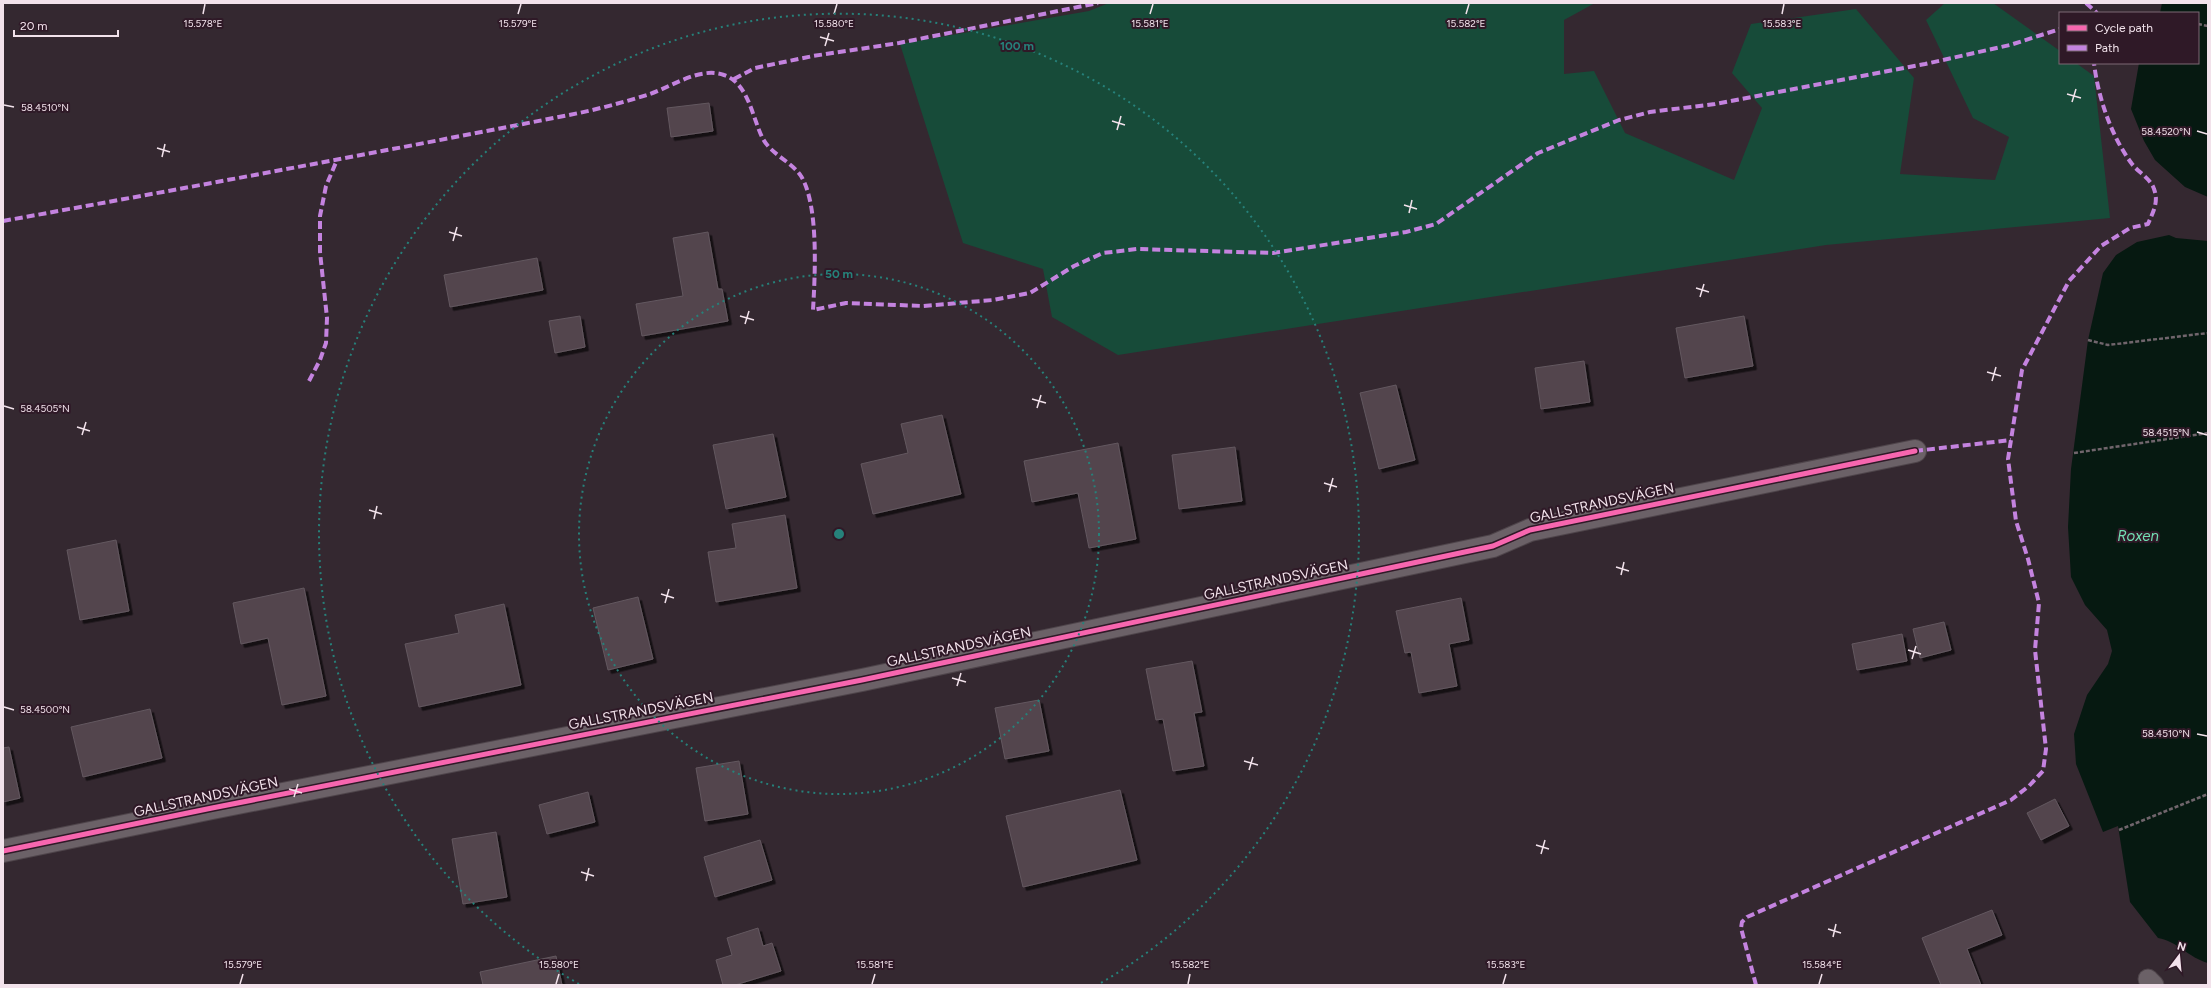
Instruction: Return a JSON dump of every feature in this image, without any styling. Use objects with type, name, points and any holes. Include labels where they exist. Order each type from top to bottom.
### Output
[{"type":"street","name":"GALLSTRANDSVÄGEN","points":[[3,851],[212,808],[862,680],[1494,546],[1530,530],[1915,452]]},
{"type":"path","points":[[2088,340],[2108,345],[2208,333]]},
{"type":"path","points":[[2074,453],[2208,433]]},
{"type":"path","points":[[2119,830],[2208,794]]},
{"type":"green space","points":[[1109,3],[1595,3],[1564,20],[1564,74],[1594,71],[1625,133],[1734,180],[1762,108],[1732,73],[1751,24],[1856,9],[1914,78],[1900,174],[1995,180],[2009,137],[1973,118],[1926,20],[1945,3],[1993,3],[2059,50],[2059,64],[2077,64],[2094,76],[2110,218],[1826,245],[1118,355],[1052,317],[1043,269],[963,243],[900,44],[1089,11]]},
{"type":"water","points":[[2162,3],[2208,3],[2208,197],[2185,187],[2155,160],[2144,141],[2131,109],[2139,64],[2199,64],[2199,12],[2160,12]]},
{"type":"water","name":"Roxen","points":[[2169,235],[2176,238],[2208,241],[2208,963],[2201,961],[2171,942],[2158,938],[2130,902],[2118,826],[2103,832],[2076,764],[2074,734],[2087,695],[2108,664],[2112,651],[2107,630],[2085,605],[2071,577],[2068,527],[2071,469],[2088,340],[2103,273],[2116,255],[2137,242]]},
{"type":"building","points":[[709,103],[713,131],[671,137],[667,108]]},
{"type":"building","points":[[708,232],[718,289],[722,289],[728,321],[642,336],[636,304],[683,296],[673,238]]},
{"type":"building","points":[[537,258],[543,290],[450,307],[444,275]]},
{"type":"building","points":[[580,316],[585,347],[555,353],[549,321]]},
{"type":"building","points":[[1744,316],[1753,366],[1685,378],[1676,328]]},
{"type":"building","points":[[1584,361],[1590,402],[1541,409],[1535,368]]},
{"type":"building","points":[[1396,385],[1415,460],[1379,469],[1360,393]]},
{"type":"building","points":[[942,415],[961,494],[873,514],[861,464],[908,453],[901,424]]},
{"type":"building","points":[[773,434],[786,497],[726,509],[713,445]]},
{"type":"building","points":[[1118,443],[1136,539],[1089,548],[1078,493],[1032,502],[1024,461]]},
{"type":"building","points":[[1235,447],[1242,501],[1179,509],[1172,455]]},
{"type":"building","points":[[785,515],[797,588],[716,602],[708,552],[736,548],[732,524]]},
{"type":"building","points":[[116,540],[129,611],[80,620],[67,550]]},
{"type":"building","points":[[304,588],[326,696],[282,705],[268,638],[241,644],[233,603]]},
{"type":"building","points":[[638,597],[653,659],[608,670],[593,608]]},
{"type":"building","points":[[1461,598],[1469,640],[1449,644],[1457,686],[1419,693],[1411,652],[1405,653],[1396,611]]},
{"type":"building","points":[[504,604],[521,685],[419,707],[405,644],[459,633],[455,615]]},
{"type":"building","points":[[1944,622],[1951,650],[1920,658],[1913,629]]},
{"type":"building","points":[[1902,634],[1907,661],[1857,670],[1852,644]]},
{"type":"building","points":[[1192,661],[1202,712],[1194,713],[1204,766],[1173,771],[1163,719],[1156,720],[1146,669]]},
{"type":"building","points":[[1039,700],[1049,751],[1005,759],[995,708]]},
{"type":"building","points":[[150,709],[162,758],[83,777],[71,727]]},
{"type":"building","points":[[9,747],[20,798],[3,802],[3,748]]},
{"type":"building","points":[[739,761],[748,814],[705,821],[696,768]]},
{"type":"building","points":[[1120,790],[1137,860],[1023,887],[1006,816]]},
{"type":"building","points":[[588,792],[595,822],[547,834],[539,805]]},
{"type":"building","points":[[2055,799],[2069,826],[2041,840],[2027,813]]},
{"type":"building","points":[[496,832],[507,897],[463,904],[452,839]]},
{"type":"building","points":[[760,840],[772,880],[715,897],[704,857]]},
{"type":"building","points":[[1992,910],[2002,935],[1967,949],[1981,985],[1941,985],[1922,938]]},
{"type":"building","points":[[758,928],[763,946],[772,943],[781,971],[735,985],[723,985],[716,960],[732,955],[727,938]]},
{"type":"building","points":[[556,956],[562,985],[483,985],[480,972]]},
{"type":"marked path","points":[[734,79],[755,68],[813,56],[899,43],[1098,3]]},
{"type":"marked path","points":[[2086,3],[2096,12]]},
{"type":"marked path","points":[[3,221],[579,113],[647,95],[685,79],[705,73],[714,73],[724,75],[739,85],[748,101],[762,137],[775,153],[797,171],[807,189],[811,204],[815,260],[813,310],[846,303],[923,306],[993,300],[1030,293],[1074,266],[1103,253],[1137,249],[1273,253],[1406,232],[1436,224],[1538,153],[1619,120],[1650,112],[1715,104],[1925,64],[2010,45],[2059,29]]},
{"type":"marked path","points":[[1756,985],[1741,928],[1742,922],[1747,917],[2011,800],[2029,786],[2043,771],[2046,749],[2035,650],[2039,603],[2028,559],[2016,521],[2008,459],[2022,370],[2069,281],[2101,246],[2130,228],[2148,224],[2156,203],[2152,185],[2132,164],[2112,129],[2102,103],[2094,64]]},
{"type":"marked path","points":[[309,381],[320,360],[326,343],[327,318],[320,252],[320,216],[326,186],[337,160]]},
{"type":"marked path","points":[[1915,451],[2011,440]]},
{"type":"cycle path","points":[[3,851],[212,808],[862,680],[1493,546],[1530,530],[1915,451]]}]
